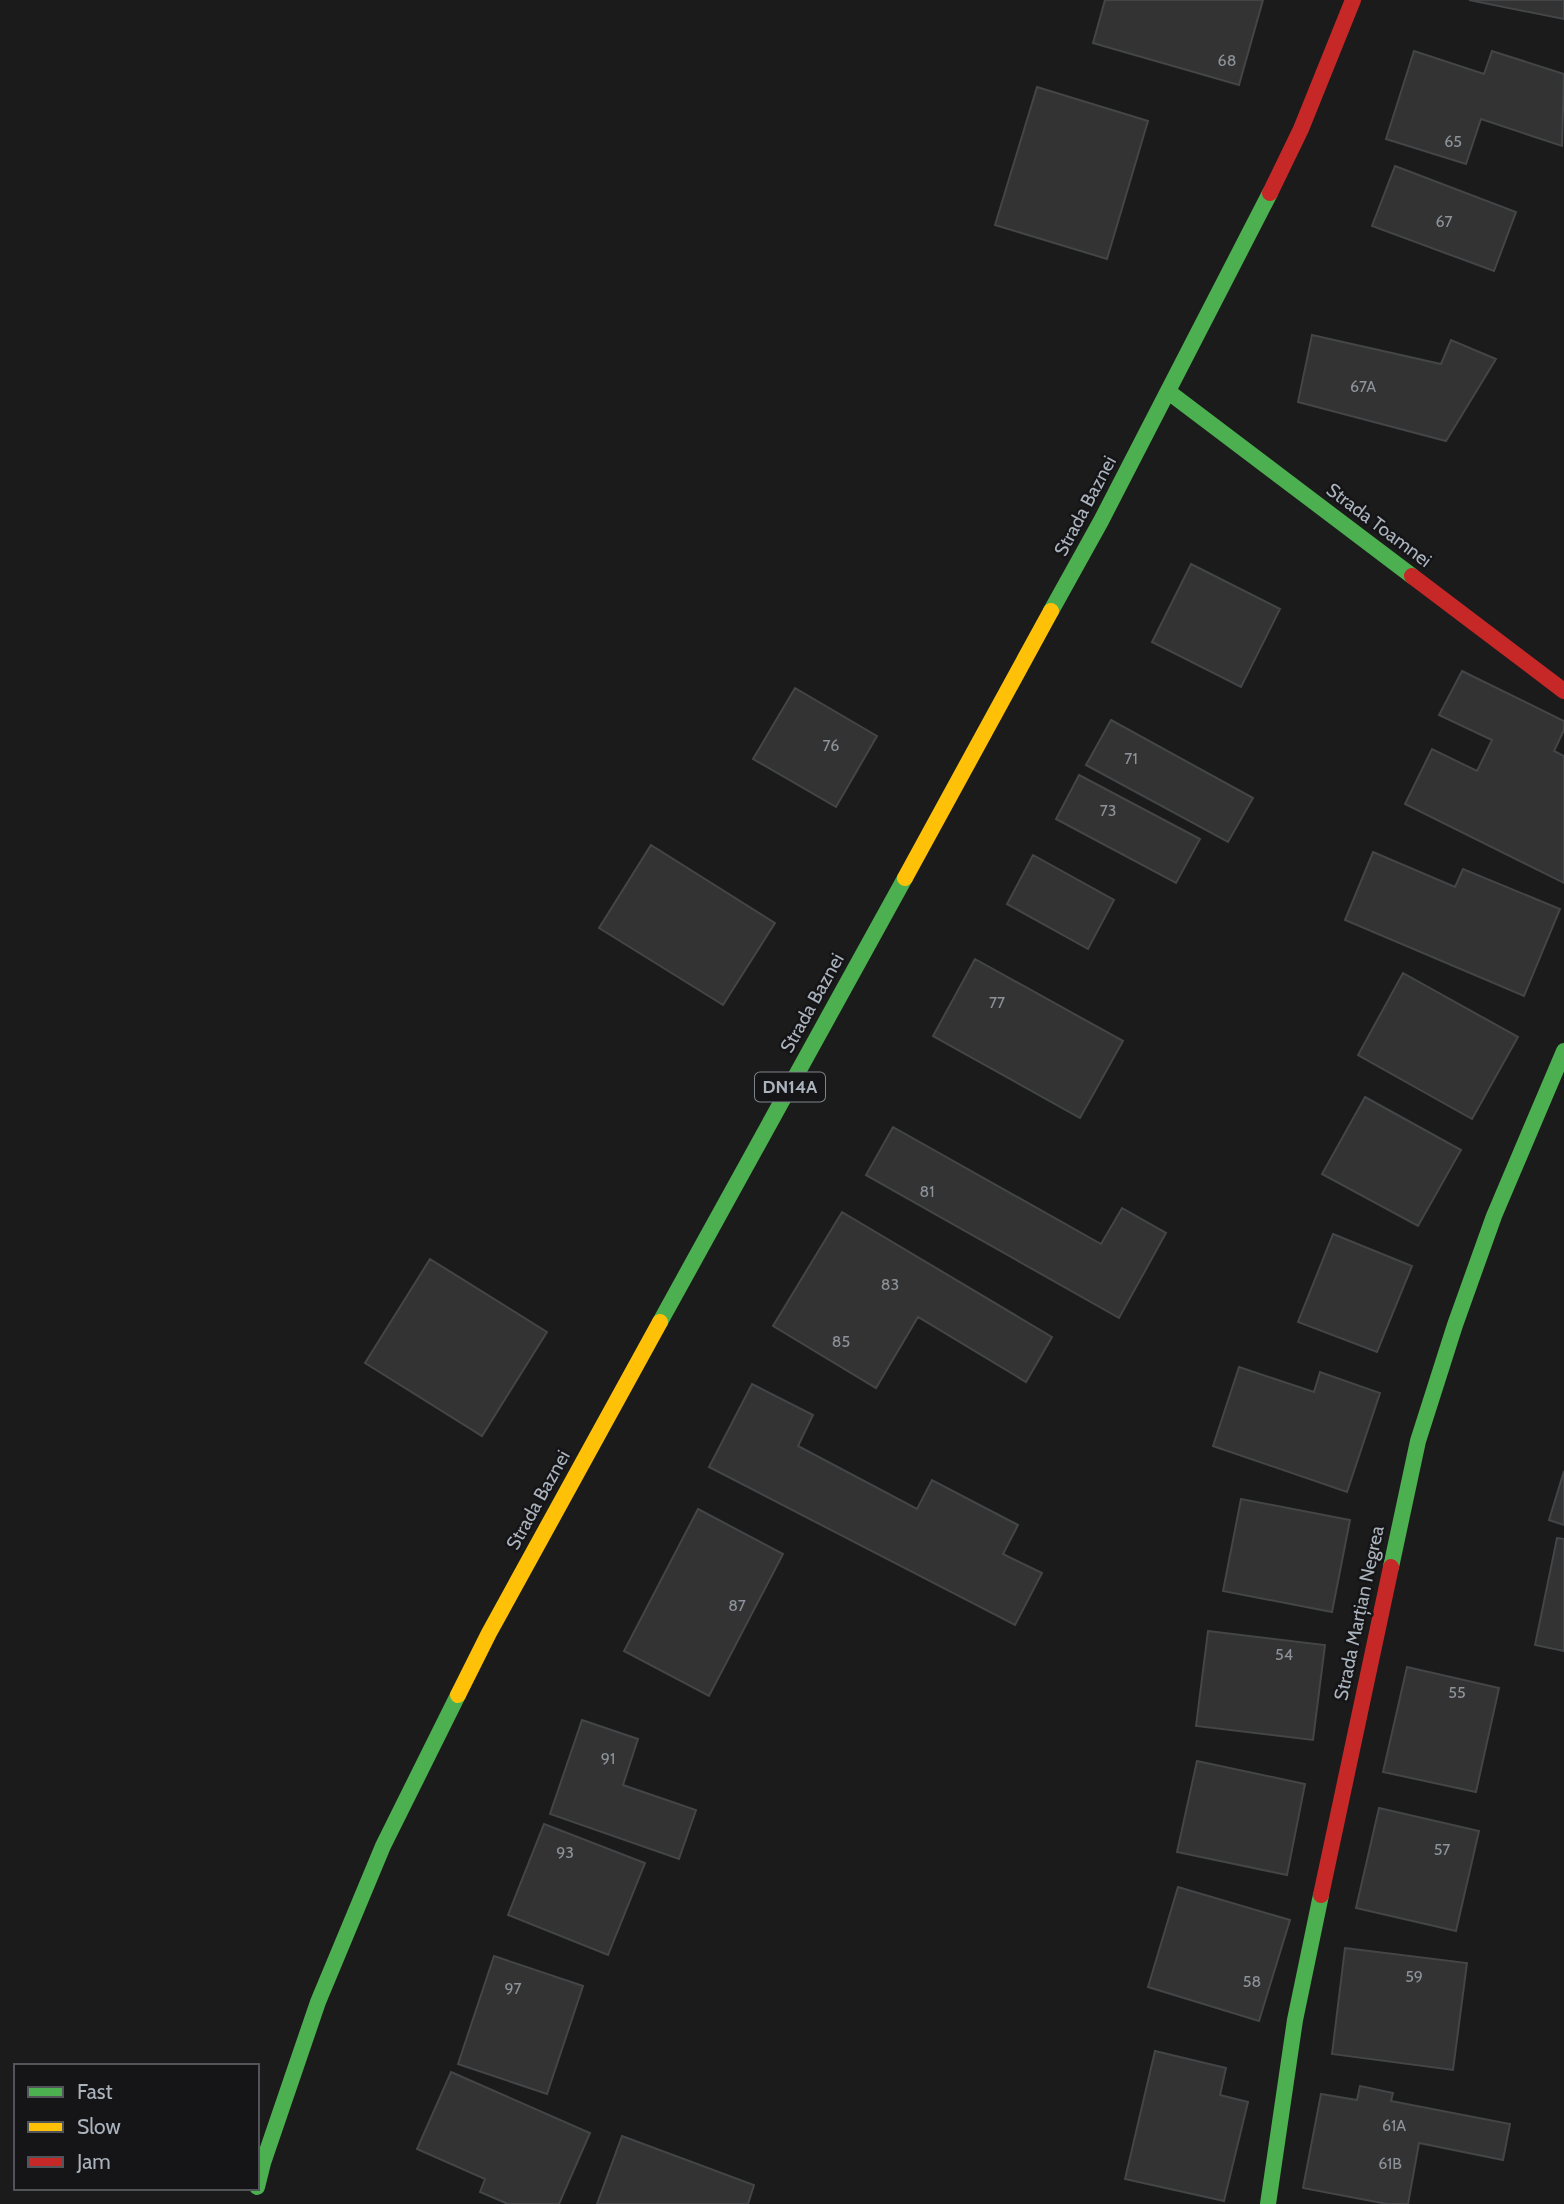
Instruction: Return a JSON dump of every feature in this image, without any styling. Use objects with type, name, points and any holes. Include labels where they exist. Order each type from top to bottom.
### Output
[{"type":"main road","name":"Strada Baznei","points":[[259,2180],[318,2002],[383,1846],[489,1633],[1170,393],[1301,129],[1353,0]]},
{"type":"main road","name":"Strada Toamnei","points":[[1170,393],[1564,691]]},
{"type":"main road","name":"Strada Marțian Negrea","points":[[1268,2204],[1295,2020],[1418,1441],[1494,1216],[1564,1051]]},
{"type":"building","points":[[1105,0],[1263,0],[1239,85],[1093,43]]},
{"type":"building","points":[[1469,0],[1564,0],[1564,19]]},
{"type":"building","points":[[1414,51],[1484,74],[1492,51],[1564,74],[1562,146],[1481,119],[1466,164],[1386,139]]},
{"type":"building","points":[[1037,87],[1148,121],[1107,259],[995,225]]},
{"type":"building","points":[[1395,166],[1516,212],[1494,271],[1372,226]]},
{"type":"building","points":[[1312,335],[1441,364],[1451,340],[1496,359],[1446,441],[1298,402]]},
{"type":"building","points":[[1191,564],[1280,609],[1241,687],[1152,642]]},
{"type":"building","points":[[1462,671],[1564,721],[1564,730],[1554,751],[1564,756],[1564,883],[1405,804],[1432,749],[1477,771],[1492,740],[1439,715]]},
{"type":"building","points":[[795,688],[877,736],[836,807],[753,759]]},
{"type":"building","points":[[1111,720],[1253,798],[1228,842],[1086,765]]},
{"type":"building","points":[[1079,775],[1200,839],[1176,883],[1056,819]]},
{"type":"building","points":[[651,845],[775,923],[723,1005],[599,928]]},
{"type":"building","points":[[1373,852],[1455,887],[1463,869],[1560,909],[1524,996],[1345,920]]},
{"type":"building","points":[[1033,855],[1114,900],[1088,949],[1007,904]]},
{"type":"building","points":[[975,959],[1123,1041],[1080,1118],[933,1036]]},
{"type":"building","points":[[1403,973],[1518,1037],[1472,1119],[1358,1055]]},
{"type":"building","points":[[1365,1097],[1461,1150],[1418,1226],[1322,1174]]},
{"type":"building","points":[[893,1127],[1101,1244],[1122,1208],[1166,1233],[1119,1318],[866,1175]]},
{"type":"building","points":[[842,1212],[1052,1337],[1026,1382],[918,1317],[876,1388],[773,1326]]},
{"type":"building","points":[[1333,1234],[1412,1266],[1377,1352],[1298,1322]]},
{"type":"building","points":[[430,1259],[547,1332],[482,1436],[365,1363]]},
{"type":"building","points":[[1239,1367],[1314,1392],[1320,1372],[1380,1393],[1347,1492],[1213,1446]]},
{"type":"building","points":[[752,1384],[813,1415],[798,1446],[917,1509],[932,1480],[1018,1525],[1003,1554],[1042,1573],[1015,1625],[709,1467]]},
{"type":"building","points":[[1564,1471],[1564,1525],[1549,1520]]},
{"type":"building","points":[[1241,1499],[1350,1520],[1332,1612],[1223,1591]]},
{"type":"building","points":[[698,1509],[783,1554],[709,1696],[624,1651]]},
{"type":"building","points":[[1557,1538],[1564,1539],[1564,1651],[1535,1645]]},
{"type":"building","points":[[1208,1631],[1325,1645],[1313,1740],[1196,1726]]},
{"type":"building","points":[[1407,1667],[1499,1688],[1476,1792],[1383,1772]]},
{"type":"building","points":[[582,1720],[638,1739],[623,1785],[696,1810],[679,1859],[550,1814]]},
{"type":"building","points":[[1197,1761],[1305,1784],[1287,1875],[1177,1852]]},
{"type":"building","points":[[1379,1808],[1479,1831],[1456,1931],[1356,1908]]},
{"type":"building","points":[[544,1824],[645,1863],[608,1955],[508,1915]]},
{"type":"building","points":[[1178,1887],[1290,1920],[1259,2021],[1148,1987]]},
{"type":"building","points":[[1345,1948],[1467,1963],[1453,2070],[1332,2054]]},
{"type":"building","points":[[494,1956],[583,1986],[547,2094],[458,2064]]},
{"type":"building","points":[[1155,2051],[1226,2068],[1220,2095],[1248,2102],[1224,2201],[1125,2179]]},
{"type":"building","points":[[451,2072],[590,2133],[559,2204],[508,2204],[480,2192],[485,2179],[417,2149]]},
{"type":"building","points":[[1360,2086],[1393,2093],[1391,2101],[1510,2124],[1503,2160],[1419,2143],[1408,2204],[1387,2204],[1303,2188],[1321,2094],[1357,2100]]},
{"type":"building","points":[[622,2136],[754,2185],[748,2204],[597,2204]]},
{"type":"traffic: fast","points":[[1051,611],[1101,521],[1270,193]]},
{"type":"traffic: fast","points":[[1170,393],[1412,576]]},
{"type":"traffic: fast","points":[[660,1322],[905,878]]},
{"type":"traffic: fast","points":[[1391,1567],[1418,1441],[1455,1325],[1494,1216],[1564,1051]]},
{"type":"traffic: fast","points":[[259,2179],[318,2002],[383,1846],[458,1695]]},
{"type":"traffic: fast","points":[[1268,2204],[1295,2020],[1321,1895]]},
{"type":"traffic: slow","points":[[905,878],[1051,611]]},
{"type":"traffic: slow","points":[[458,1695],[489,1633],[660,1322]]},
{"type":"traffic: jam","points":[[1270,193],[1301,129],[1353,0]]},
{"type":"traffic: jam","points":[[1412,576],[1564,691]]},
{"type":"traffic: jam","points":[[1321,1895],[1391,1567]]}]
